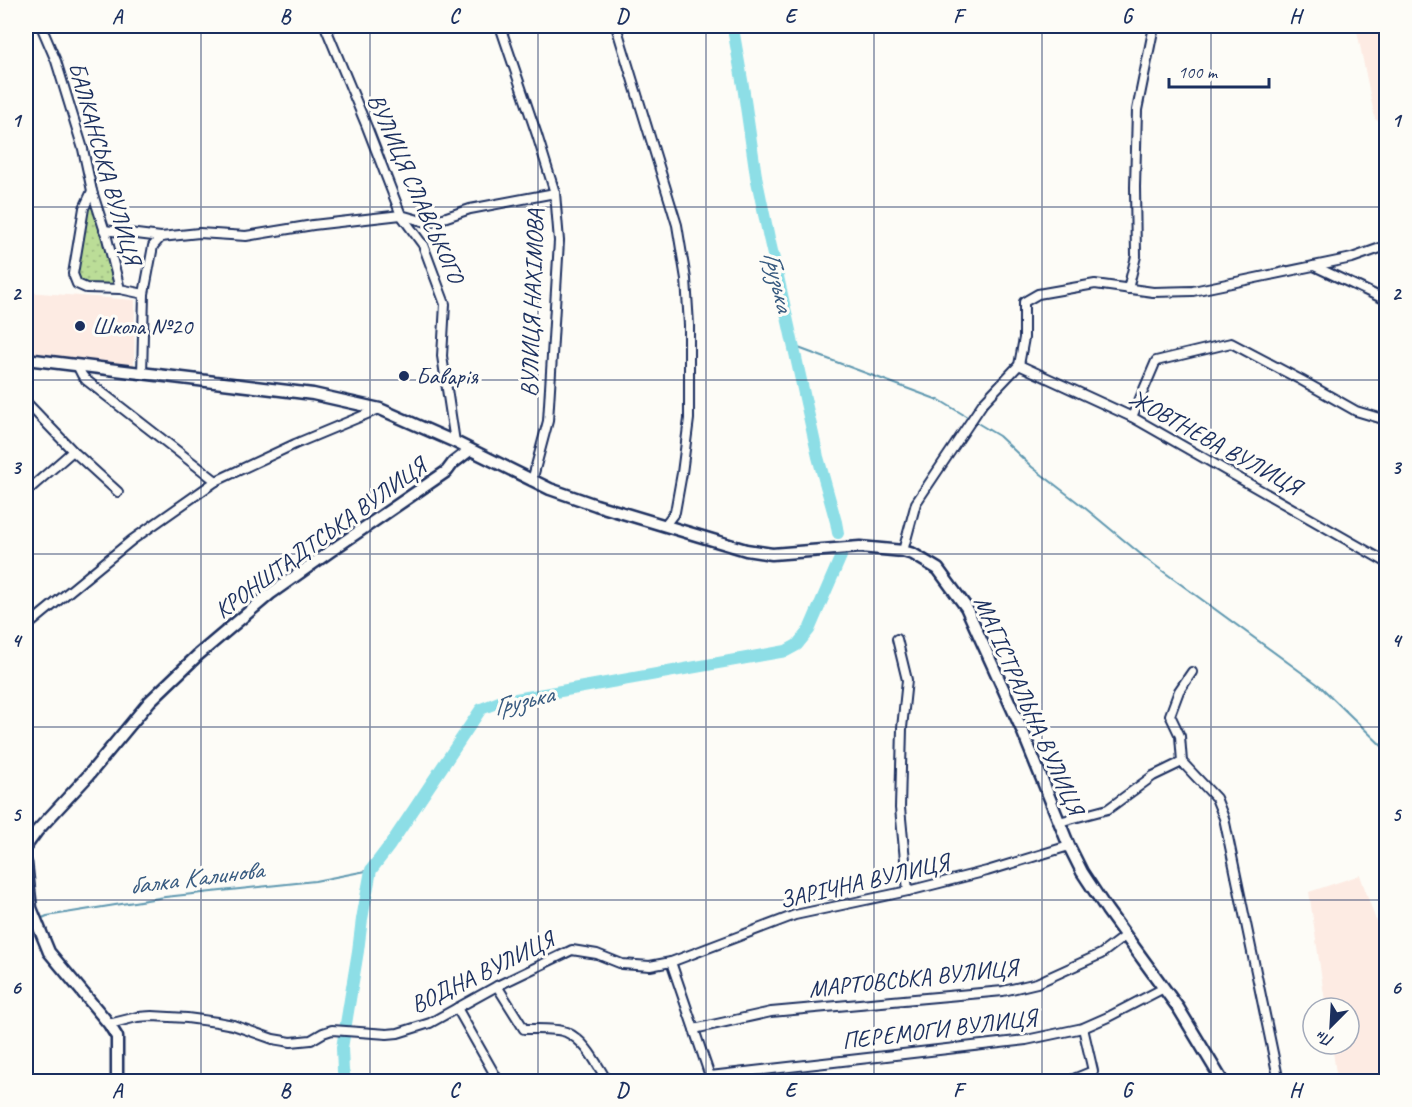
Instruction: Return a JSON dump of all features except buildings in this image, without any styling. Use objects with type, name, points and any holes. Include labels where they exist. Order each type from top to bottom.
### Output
[{"type":"main road","name":"МАГІСТРАЛЬНА ВУЛИЦЯ","points":[[26,359],[313,394],[380,409],[565,495],[746,550],[772,554],[860,547],[903,551],[913,554],[938,569],[966,607],[1022,730],[1069,846],[1082,872],[1179,1010],[1223,1082]]},
{"type":"main road","points":[[453,463],[454,442]]},
{"type":"main road","name":"КРОНШТАДТСЬКА ВУЛИЦЯ","points":[[26,846],[36,831],[87,777],[150,700],[198,656],[270,594],[447,471],[453,463],[470,450]]},
{"type":"main road","points":[[26,863],[28,909],[36,920],[48,951],[109,1024],[117,1037],[117,1082]]},
{"type":"street","name":"БАЛКАНСЬКА ВУЛИЦЯ","points":[[41,26],[56,61],[83,149],[92,191],[120,289],[144,294]]},
{"type":"street","name":"ВУЛИЦЯ СЛАВСЬКОГО","points":[[325,26],[401,215],[423,245],[445,304],[442,356],[454,442]]},
{"type":"street","name":"ВУЛИЦЯ НАХІМОВА","points":[[500,26],[555,193],[559,241],[548,421],[532,481]]},
{"type":"street","points":[[616,26],[677,225],[686,279],[689,325],[689,419],[675,512],[665,525]]},
{"type":"street","points":[[1128,289],[1137,256],[1135,187],[1137,110],[1154,26]]},
{"type":"street","points":[[92,191],[84,208],[73,274],[77,284],[86,288],[120,289]]},
{"type":"street","points":[[104,230],[161,237],[199,233],[246,236],[313,225],[401,215],[429,223],[470,209],[555,193]]},
{"type":"street","points":[[142,374],[144,294],[153,246],[161,237]]},
{"type":"street","points":[[903,551],[916,503],[983,404],[1019,365],[1023,338],[1024,302],[1038,294],[1095,284],[1153,291],[1193,291],[1352,258],[1386,246]]},
{"type":"street","points":[[1314,266],[1386,300]]},
{"type":"street","points":[[1132,417],[1156,361],[1231,343],[1356,411],[1386,420]]},
{"type":"street","name":"ЖОВТНЕВА ВУЛИЦЯ","points":[[1019,365],[1132,417],[1386,562]]},
{"type":"street","points":[[78,367],[86,380],[216,481]]},
{"type":"street","points":[[26,402],[73,451],[118,492]]},
{"type":"street","points":[[26,627],[132,540],[216,481],[295,444],[380,409]]},
{"type":"street","points":[[26,492],[73,451]]},
{"type":"street","points":[[897,639],[907,680],[902,728],[900,808],[908,891]]},
{"type":"street","points":[[1192,672],[1179,691],[1170,715],[1180,736],[1182,762],[1216,798],[1224,818],[1279,1082]]},
{"type":"street","points":[[1059,822],[1108,809],[1153,776],[1182,762]]},
{"type":"street","name":"ЗАРІЧНА ВУЛИЦЯ","points":[[671,962],[795,915],[987,872],[1069,846]]},
{"type":"street","name":"МАРТОВСЬКА ВУЛИЦЯ","points":[[694,1029],[771,1012],[1003,991],[1037,983],[1101,954],[1126,935]]},
{"type":"street","name":"ВОДНА ВУЛИЦЯ","points":[[109,1024],[144,1017],[187,1018],[233,1025],[273,1039],[291,1042],[311,1040],[332,1030],[398,1034],[430,1023],[497,986],[572,950],[597,954],[622,964],[650,966],[671,962]]},
{"type":"street","points":[[671,962],[711,1078]]},
{"type":"street","points":[[497,986],[524,1029],[566,1032],[580,1042],[603,1074]]},
{"type":"street","name":"ПЕРЕМОГИ ВУЛИЦЯ","points":[[711,1078],[1026,1040],[1083,1028],[1164,988]]},
{"type":"street","points":[[457,1008],[499,1082]]},
{"type":"street","points":[[1066,1082],[1093,1071],[1083,1028]]},
{"type":"shaded area","points":[[1356,26],[1386,26],[1386,127],[1375,119]]},
{"type":"shaded area","name":"Школа №20","points":[[26,292],[135,300],[134,366],[26,353]]},
{"type":"shaded area","points":[[1360,875],[1386,949],[1386,1081],[1337,1081],[1334,1056],[1361,1056],[1361,996],[1324,996],[1309,892]]},
{"type":"green space","points":[[91,200],[115,286],[88,285],[76,275],[87,207]]},
{"type":"waterway","name":"Грузька","points":[[735,26],[734,34],[756,176],[818,457],[838,533]]},
{"type":"waterway","points":[[793,346],[941,401],[969,418]]},
{"type":"waterway","points":[[974,421],[999,436],[1032,467],[1149,561],[1320,686],[1386,750]]},
{"type":"waterway","name":"Грузька","points":[[346,1082],[342,1048],[371,870],[481,709],[499,702],[786,651],[797,645],[809,630],[841,556]]},
{"type":"waterway","name":"балка Калинова","points":[[40,919],[165,897],[315,881],[371,870]]},
{"type":"place","name":"Школа №20","points":[[80,326]]},
{"type":"place","name":"Баварія","points":[[404,376]]}]
